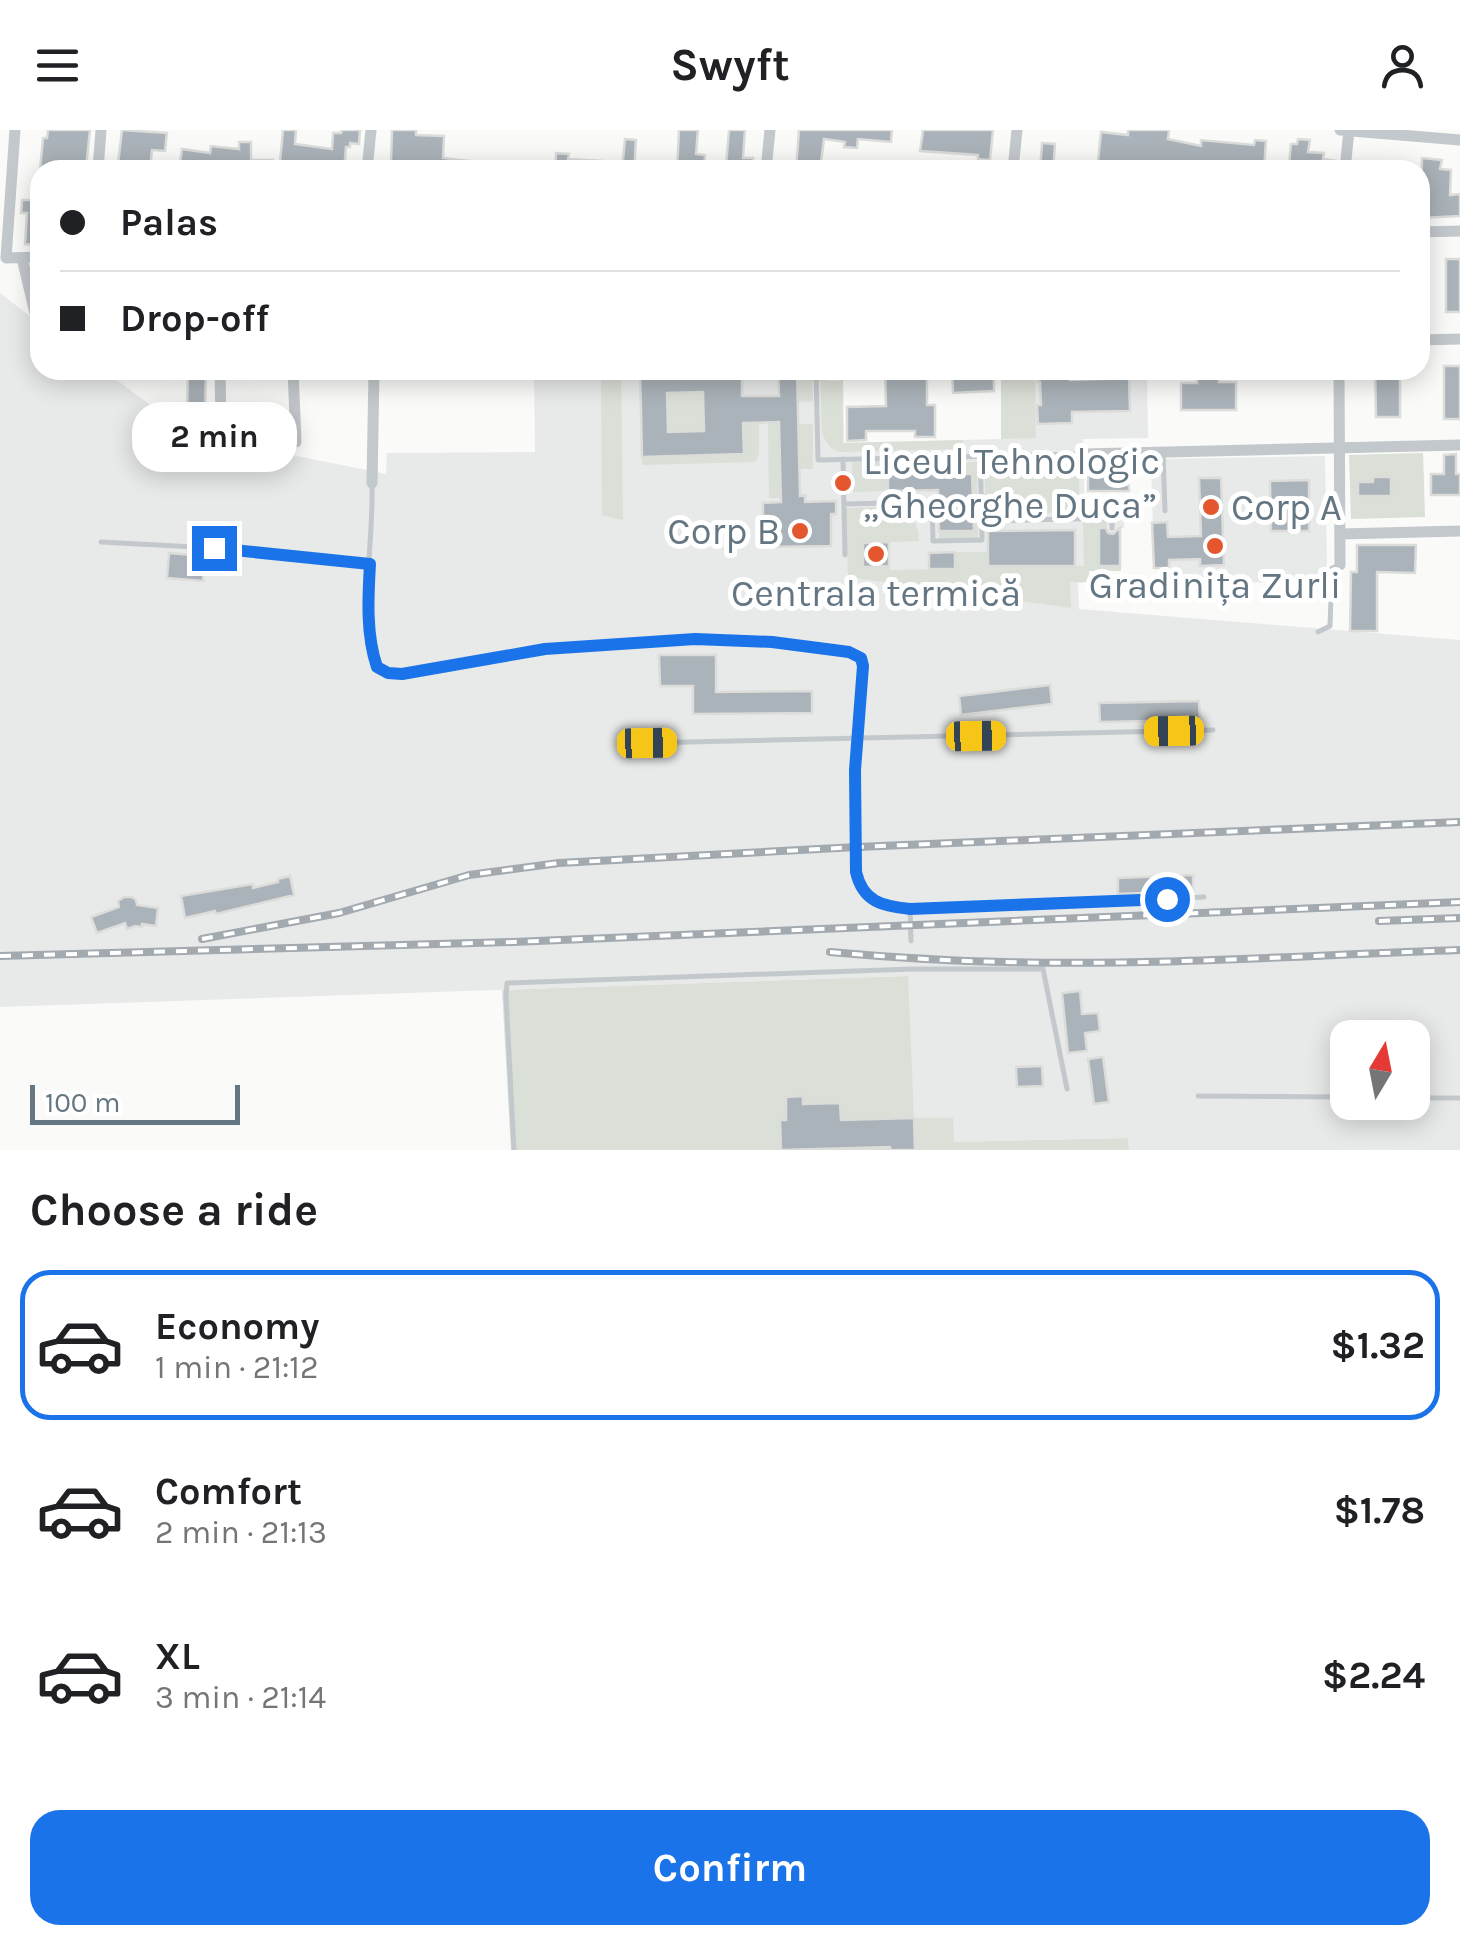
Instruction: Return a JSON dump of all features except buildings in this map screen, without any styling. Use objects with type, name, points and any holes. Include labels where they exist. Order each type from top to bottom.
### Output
[{"type":"street","points":[[15,130],[4,230],[6,258],[30,258]]},
{"type":"street","points":[[98,160],[100,130]]},
{"type":"street","points":[[368,160],[371,130]]},
{"type":"street","points":[[767,160],[770,130]]},
{"type":"street","points":[[1015,160],[1017,130]]},
{"type":"street","points":[[1340,130],[1460,140]]},
{"type":"street","points":[[1347,160],[1350,130]]},
{"type":"street","points":[[1430,232],[1460,231]]},
{"type":"street","points":[[22,258],[30,289]]},
{"type":"street","points":[[1430,340],[1460,339]]},
{"type":"street","points":[[220,380],[221,425]]},
{"type":"street","points":[[293,380],[296,442]]},
{"type":"street","points":[[372,484],[374,380]]},
{"type":"street","points":[[1339,380],[1340,566]]},
{"type":"street","points":[[1084,454],[1460,445]]},
{"type":"street","points":[[1340,534],[1460,531]]},
{"type":"lane","points":[[816,380],[818,460],[1084,454]]},
{"type":"lane","points":[[1162,452],[1165,511]]},
{"type":"lane","points":[[844,504],[932,502],[933,541],[982,540],[980,456]]},
{"type":"lane","points":[[842,460],[845,555]]},
{"type":"lane","points":[[372,484],[368,600],[372,650],[377,667],[388,673],[402,674],[545,649],[695,639],[772,642],[849,652],[861,658],[863,666],[855,789],[856,872],[860,888],[868,896],[888,906],[910,909],[1204,897]]},
{"type":"lane","points":[[982,521],[1112,518],[1112,528]]},
{"type":"lane","points":[[101,542],[214,548],[370,564]]},
{"type":"lane","points":[[1318,632],[1330,626],[1332,568],[1340,566]]},
{"type":"lane","points":[[647,743],[1213,730]]},
{"type":"lane","points":[[910,909],[912,941]]},
{"type":"lane","points":[[514,1150],[507,983],[912,969],[1043,969],[1068,1089]]},
{"type":"lane","points":[[1198,1096],[1330,1097]]},
{"type":"lane","points":[[1430,1098],[1460,1098]]},
{"type":"shaded area","points":[[0,293],[30,316],[30,380],[117,380],[191,435],[386,474],[387,453],[535,452],[534,380],[843,380],[844,443],[1001,439],[1001,380],[1147,380],[1148,438],[1083,439],[1085,513],[1124,513],[1124,528],[1121,571],[1089,571],[1088,582],[1078,583],[1079,609],[1460,640],[1460,1150],[1129,1150],[1128,1138],[954,1142],[914,1118],[907,976],[0,1007]]},
{"type":"shaded area","points":[[601,380],[621,380],[623,520],[602,515]]},
{"type":"shaded area","points":[[797,380],[812,380],[813,401],[798,402]]},
{"type":"shaded area","points":[[820,380],[843,380],[843,443],[963,440],[963,449],[834,450],[822,432]]},
{"type":"shaded area","points":[[1001,380],[1035,380],[1036,438],[1001,439]]},
{"type":"shaded area","points":[[703,392],[704,431],[668,432],[667,393]]},
{"type":"shaded area","points":[[779,422],[781,498],[769,498],[768,423]]},
{"type":"shaded area","points":[[743,423],[759,423],[759,454],[755,462],[642,465],[642,457],[724,455],[730,449],[730,455],[743,454]]},
{"type":"shaded area","points":[[798,424],[813,424],[813,469],[799,469]]},
{"type":"shaded area","points":[[1423,453],[1425,517],[1351,519],[1349,455]],"holes":[[[1391,477],[1391,496],[1358,496],[1358,482]]]},
{"type":"shaded area","points":[[1325,456],[1327,562],[1323,582],[1170,583],[1169,568],[1154,568],[1151,459]]},
{"type":"shaded area","points":[[1078,459],[1080,512],[986,515],[984,462]]},
{"type":"shaded area","points":[[887,461],[888,491],[853,492],[852,462]]},
{"type":"shaded area","points":[[977,462],[978,538],[939,539],[939,531],[974,530],[972,474],[960,474],[960,463]]},
{"type":"shaded area","points":[[888,507],[911,518],[919,541],[863,543],[864,567],[955,569],[955,552],[988,552],[989,566],[1084,566],[1083,522],[1107,521],[1107,528],[1099,529],[1099,565],[1121,566],[1121,571],[1089,571],[1088,582],[1070,582],[1071,608],[848,577],[846,508]]},
{"type":"shaded area","points":[[908,976],[914,1118],[953,1118],[954,1142],[1128,1138],[1129,1150],[511,1150],[502,990]]},
{"type":"railway","points":[[202,939],[339,913],[469,875],[559,863],[1460,822]]},
{"type":"railway","points":[[0,956],[513,942],[1460,902]]},
{"type":"railway","points":[[1379,921],[1460,918]]},
{"type":"railway","points":[[830,952],[1062,963],[1460,950]]},
{"type":"place","name":"Liceul Tehnologic „Gheorghe Duca”","points":[[843,483]]},
{"type":"place","name":"Corp A","points":[[1211,507]]},
{"type":"place","name":"Corp B","points":[[800,531]]},
{"type":"place","name":"Gradinița Zurli","points":[[1215,546]]},
{"type":"place","name":"Centrala termică","points":[[876,554]]},
{"type":"route","points":[[214,548],[370,564],[372,650],[377,667],[388,673],[402,674],[545,649],[695,639],[772,642],[849,652],[861,658],[863,666],[855,770],[856,872],[860,888],[868,896],[888,906],[910,909],[1167,899]]}]
